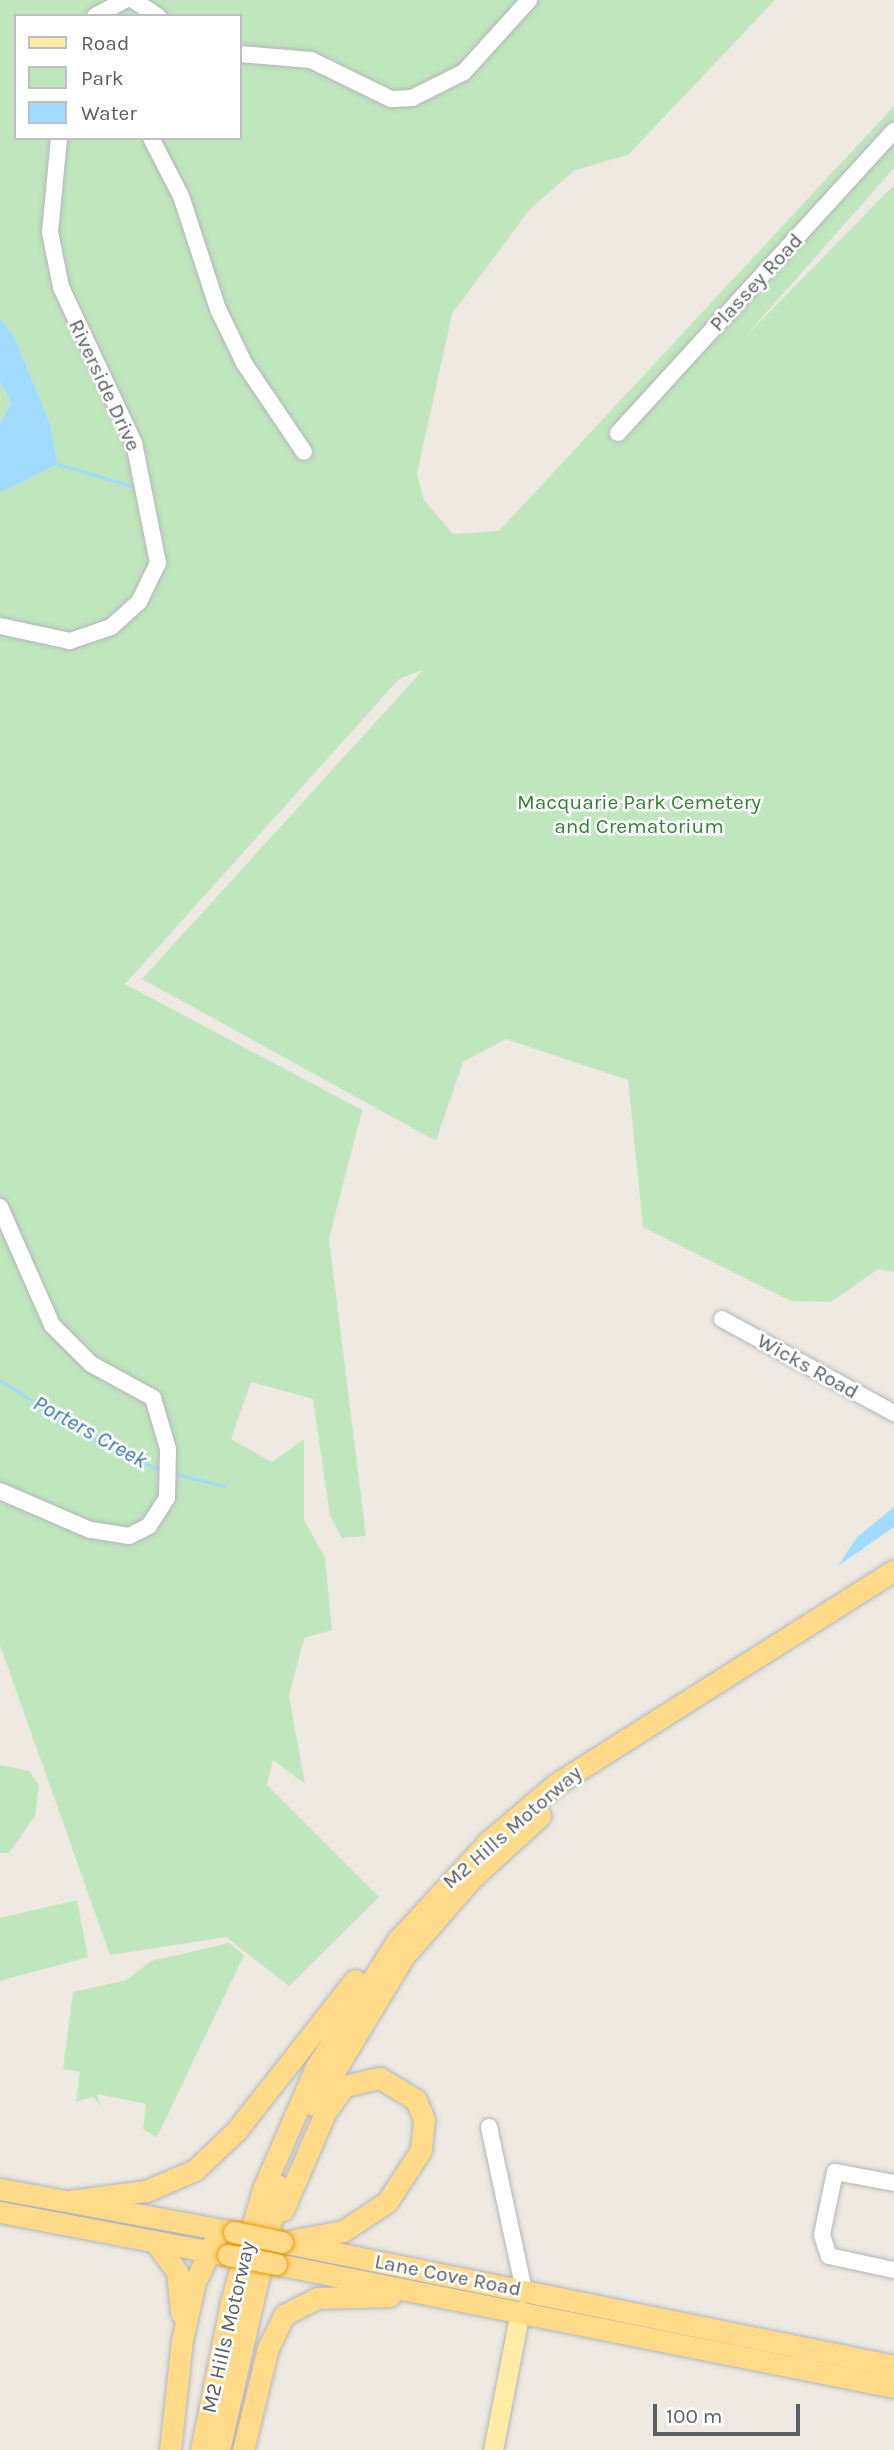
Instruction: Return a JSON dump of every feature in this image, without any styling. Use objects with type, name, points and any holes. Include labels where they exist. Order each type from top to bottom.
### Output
[{"type":"highway","name":"M2 Hills Motorway","points":[[201,2450],[237,2275],[276,2157],[358,1995],[438,1892],[519,1815],[597,1754],[894,1570]]},
{"type":"highway","name":"M2 Hills Motorway","points":[[219,2450],[267,2263],[290,2154],[345,2046],[404,1956],[466,1885],[617,1757],[894,1585]]},
{"type":"highway","points":[[69,2201],[170,2184],[220,2150],[414,1904],[438,1892]]},
{"type":"highway","points":[[267,2263],[335,2095],[359,2079],[387,2080],[405,2089],[420,2107],[425,2136],[387,2203],[343,2231],[282,2242]]},
{"type":"highway","name":"Lane Cove Road","points":[[0,2189],[524,2290],[683,2328],[894,2366]]},
{"type":"highway","name":"Lane Cove Road","points":[[0,2212],[520,2311],[894,2387]]},
{"type":"highway","points":[[182,2340],[227,2231]]},
{"type":"highway","points":[[154,2241],[177,2272],[182,2340],[170,2450]]},
{"type":"highway","points":[[520,2311],[524,2290]]},
{"type":"highway","points":[[243,2450],[268,2348],[288,2311],[324,2297],[444,2297]]},
{"type":"main road","points":[[493,2450],[520,2311]]},
{"type":"street","points":[[101,13],[125,0]]},
{"type":"street","points":[[134,0],[155,14]]},
{"type":"street","points":[[242,54],[311,60],[391,100],[412,99],[464,72],[529,0]]},
{"type":"street","name":"Plassey Road","points":[[618,433],[894,131]]},
{"type":"street","name":"Riverside Drive","points":[[0,626],[70,641],[111,627],[139,602],[158,563],[147,491],[134,443],[61,287],[50,232],[59,140]]},
{"type":"street","points":[[152,140],[189,217],[218,309],[244,363],[304,452]]},
{"type":"street","points":[[0,1207],[61,1337],[91,1364],[157,1403],[168,1467],[167,1498],[149,1526],[118,1536],[0,1491]]},
{"type":"street","name":"Wicks Road","points":[[722,1319],[894,1413]]},
{"type":"street","points":[[489,2127],[524,2290]]},
{"type":"street","points":[[894,2183],[835,2172],[822,2235],[829,2256],[894,2270]]},
{"type":"green space","name":"Macquarie Park Cemetery and Crematorium","points":[[0,0],[775,0],[628,155],[575,170],[530,209],[452,314],[417,474],[424,500],[453,534],[499,531],[894,106],[894,168],[744,338],[894,185],[894,1272],[878,1269],[831,1302],[791,1301],[643,1227],[628,1080],[506,1039],[463,1062],[436,1141],[142,979],[423,670],[399,679],[125,984],[362,1110],[329,1239],[366,1536],[342,1538],[330,1516],[313,1399],[251,1382],[231,1439],[272,1462],[304,1439],[304,1520],[325,1558],[332,1630],[304,1638],[289,1696],[305,1784],[273,1760],[267,1785],[379,1897],[289,1986],[226,1937],[110,1955],[0,1645],[0,493],[58,463],[50,423],[14,336],[0,319]]},
{"type":"green space","points":[[0,381],[11,403],[0,423]]},
{"type":"green space","points":[[0,1765],[29,1771],[39,1785],[35,1816],[9,1853],[0,1853]]},
{"type":"green space","points":[[77,1900],[88,1957],[0,1981],[0,1918]]},
{"type":"green space","points":[[229,1943],[244,1955],[157,2137],[143,2129],[146,2104],[97,2094],[101,2106],[93,2097],[76,2102],[80,2072],[63,2069],[73,1992],[126,1980],[151,1961]]},
{"type":"water","points":[[0,319],[14,336],[50,423],[58,464],[0,493],[0,423],[11,403],[0,381]]},
{"type":"water","points":[[894,1507],[894,1527],[838,1566],[857,1537]]},
{"type":"waterway","points":[[58,464],[135,487]]},
{"type":"waterway","name":"Porters Creek","points":[[0,1380],[107,1447],[163,1471]]},
{"type":"waterway","name":"Porters Creek","points":[[173,1473],[224,1486]]}]
